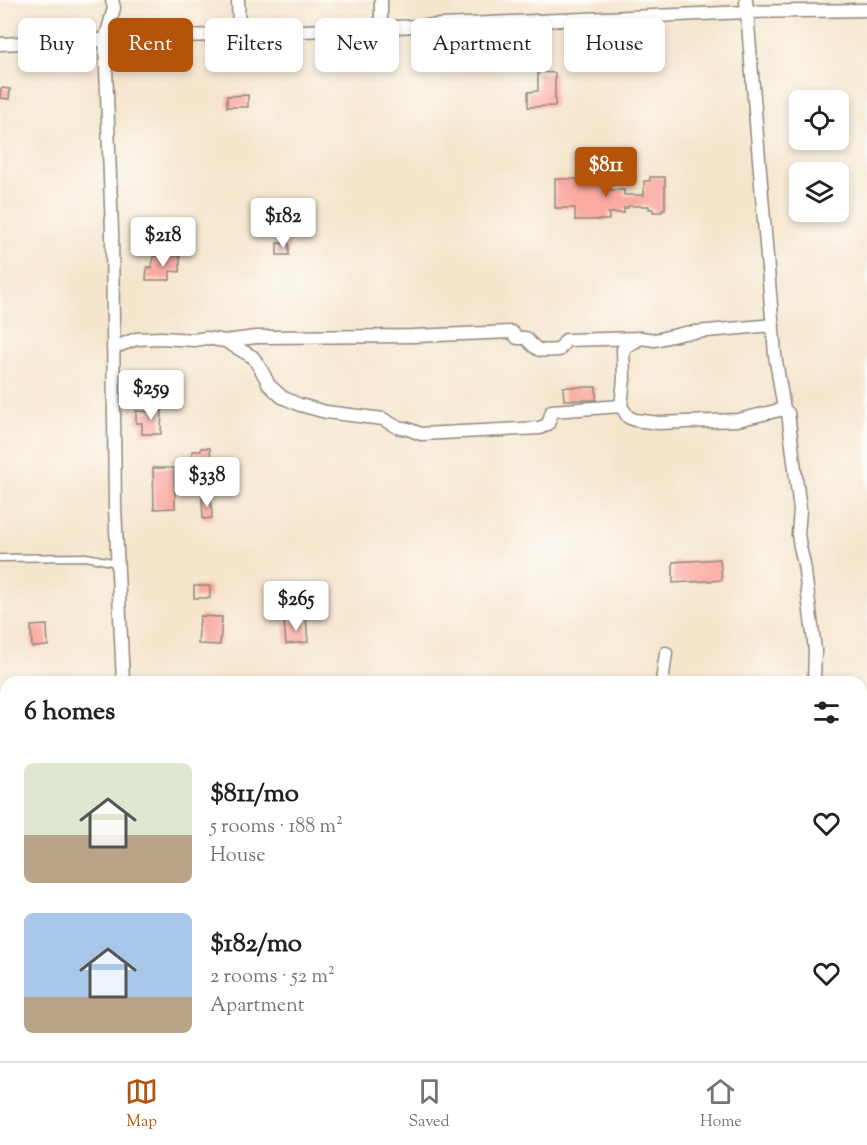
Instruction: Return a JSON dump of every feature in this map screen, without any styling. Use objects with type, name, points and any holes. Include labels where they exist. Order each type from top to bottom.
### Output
[{"type":"street","points":[[112,0],[114,8],[105,40],[112,232],[115,507],[123,676]]},
{"type":"street","points":[[238,0],[239,18]]},
{"type":"street","points":[[381,0],[381,18]]},
{"type":"street","points":[[747,6],[778,379],[784,409],[788,413],[797,481],[800,510],[798,534],[815,650],[814,676]]},
{"type":"street","points":[[399,27],[747,6],[867,10]]},
{"type":"street","points":[[0,44],[205,36]]},
{"type":"street","points":[[113,348],[135,339],[194,340],[206,338],[225,341],[255,337],[413,336],[512,332],[517,338],[526,338],[533,347],[542,351],[559,350],[566,340],[641,338],[655,340],[685,333],[773,326]]},
{"type":"street","points":[[641,338],[623,349],[624,380],[621,406],[628,417],[659,423],[738,420],[784,409]]},
{"type":"street","points":[[225,341],[254,357],[275,392],[300,405],[326,412],[383,419],[397,427],[421,434],[540,428],[548,424],[552,411],[621,406]]},
{"type":"street","points":[[663,676],[666,653]]},
{"type":"lane","points":[[0,558],[86,557],[118,563]]},
{"type":"building","points":[[538,72],[555,73],[555,106],[528,107],[528,92],[538,91]]},
{"type":"building","points":[[1,88],[10,89],[9,99],[0,98]]},
{"type":"building","points":[[248,95],[248,107],[227,107],[227,96]]},
{"type":"building","points":[[650,177],[665,177],[665,209],[662,209],[662,212],[653,212],[649,206],[628,206],[624,208],[624,213],[609,213],[609,220],[575,220],[575,208],[555,208],[555,179],[604,179],[604,190],[624,190],[624,195],[644,195],[644,181],[650,181]]},
{"type":"building","points":[[277,243],[289,244],[289,255],[277,255]]},
{"type":"building","points":[[153,256],[180,256],[180,272],[170,271],[170,280],[146,280],[147,267],[152,268]]},
{"type":"building","points":[[563,387],[596,387],[596,400],[564,400]]},
{"type":"building","points":[[152,407],[162,407],[161,434],[142,434],[142,423],[136,423],[136,411],[151,412]]},
{"type":"building","points":[[201,448],[210,448],[211,459],[208,459],[208,465],[204,465],[204,468],[192,468],[192,451],[201,451]]},
{"type":"building","points":[[153,468],[174,468],[175,508],[154,509]]},
{"type":"building","points":[[211,496],[212,518],[203,519],[202,497]]},
{"type":"building","points":[[720,559],[722,580],[673,583],[673,562]]},
{"type":"building","points":[[194,586],[210,586],[210,598],[194,598]]},
{"type":"building","points":[[200,616],[222,617],[220,645],[198,644]]},
{"type":"building","points":[[306,619],[308,642],[286,644],[284,621]]},
{"type":"building","points":[[47,625],[48,646],[32,647],[31,626]]}]
